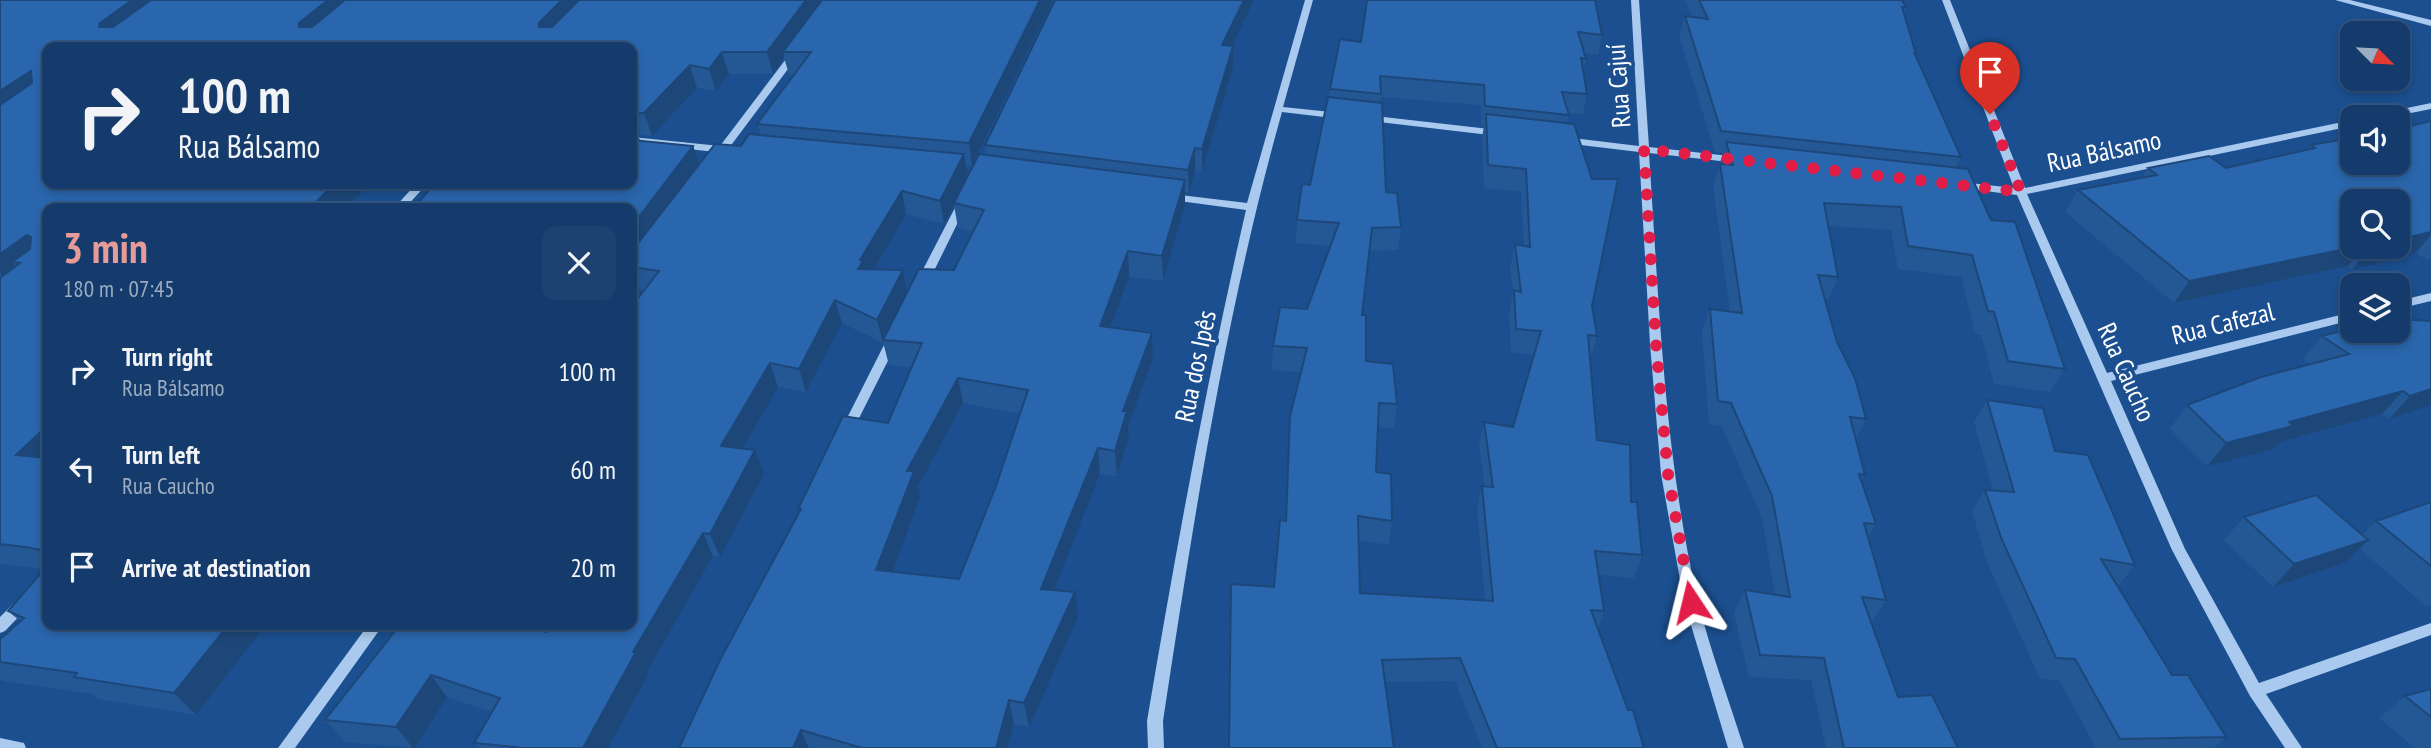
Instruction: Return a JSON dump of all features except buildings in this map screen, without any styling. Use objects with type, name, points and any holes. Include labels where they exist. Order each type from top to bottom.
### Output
[{"type":"street","name":"Rua dos Ipês","points":[[1156,748],[1155,721],[1185,529],[1251,207],[1309,0]]},
{"type":"street","name":"Rua Cajuí","points":[[1635,0],[1656,344],[1668,474],[1691,602],[1736,748]]},
{"type":"street","name":"Rua Caucho","points":[[1946,0],[2021,192],[2106,378],[2179,550],[2255,691],[2294,748]]},
{"type":"street","points":[[2339,0],[2431,23]]},
{"type":"street","points":[[714,161],[803,43]]},
{"type":"street","points":[[2410,110],[2431,106]]},
{"type":"street","points":[[1279,109],[1347,116]]},
{"type":"street","points":[[1360,118],[1509,134]]},
{"type":"street","name":"Rua Bálsamo","points":[[1953,184],[2021,192],[2340,126]]},
{"type":"street","points":[[1550,139],[1752,162]]},
{"type":"street","points":[[637,141],[736,151]]},
{"type":"street","points":[[916,295],[971,184]]},
{"type":"street","points":[[404,203],[417,189]]},
{"type":"street","points":[[1156,195],[1251,207]]},
{"type":"street","points":[[2410,302],[2431,297]]},
{"type":"street","name":"Rua Cafezal","points":[[2106,378],[2340,320]]},
{"type":"street","points":[[841,442],[897,331]]},
{"type":"street","points":[[0,627],[38,588]]},
{"type":"street","points":[[2255,691],[2431,629]]},
{"type":"street","points":[[286,748],[372,630]]},
{"type":"street","points":[[0,745],[18,748]]},
{"type":"route","points":[[1691,602],[1668,474],[1656,344],[1644,149],[2021,192],[1990,114]]}]
